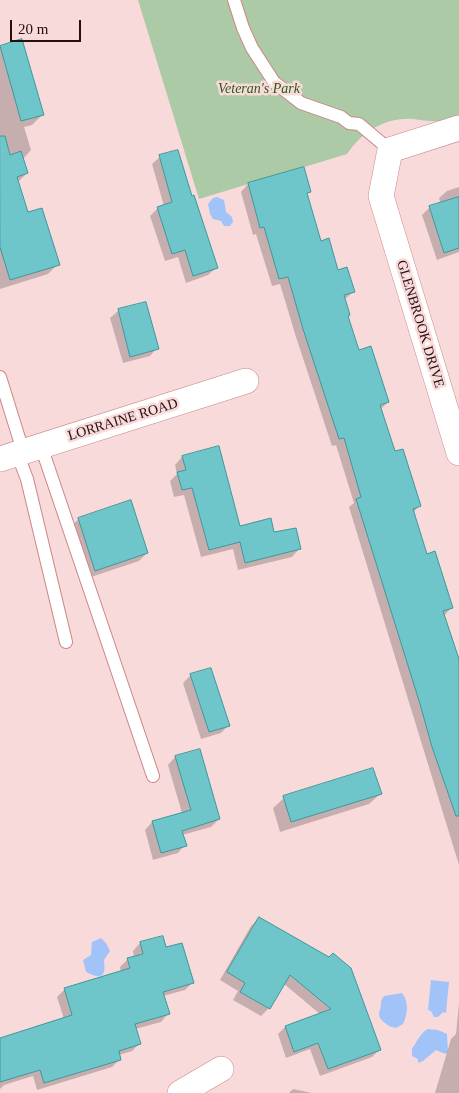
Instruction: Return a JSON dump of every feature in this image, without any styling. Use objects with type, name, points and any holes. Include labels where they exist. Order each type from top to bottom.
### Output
[{"type":"street","points":[[390,150],[459,128]]},
{"type":"street","name":"GLENBROOK DRIVE","points":[[390,150],[381,196],[459,453]]},
{"type":"street","name":"LORRAINE ROAD","points":[[20,452],[246,381]]},
{"type":"street","points":[[180,1093],[221,1070]]},
{"type":"lane","points":[[234,0],[252,48],[274,82],[301,103],[341,117],[349,123],[359,124],[390,150]]},
{"type":"lane","points":[[0,377],[27,479],[66,642]]},
{"type":"lane","points":[[20,452],[153,776]]},
{"type":"green space","name":"Veteran's Park","points":[[138,0],[459,0],[459,116],[440,121],[403,119],[384,123],[367,133],[347,154],[199,199]]},
{"type":"water","points":[[217,197],[224,200],[226,212],[232,217],[233,222],[230,226],[224,226],[221,221],[213,219],[210,214],[208,204],[213,198]]},
{"type":"water","points":[[101,938],[110,951],[104,960],[102,975],[96,976],[86,972],[83,960],[91,955],[92,942]]},
{"type":"water","points":[[431,980],[449,982],[446,1013],[443,1012],[438,1017],[434,1017],[431,1011],[428,1010]]},
{"type":"water","points":[[402,993],[407,1004],[406,1016],[403,1024],[396,1028],[389,1026],[380,1017],[381,1001],[384,996]]},
{"type":"water","points":[[425,1030],[438,1030],[447,1034],[448,1052],[445,1054],[436,1050],[418,1063],[418,1059],[412,1056],[412,1049]]},
{"type":"building","points":[[22,39],[44,115],[21,121],[0,46]]},
{"type":"building","points":[[0,136],[5,136],[10,155],[21,151],[28,173],[17,177],[28,212],[42,208],[60,265],[10,280],[0,247]]},
{"type":"building","points":[[178,150],[192,196],[194,195],[218,268],[193,276],[185,250],[172,254],[157,207],[172,202],[159,155]]},
{"type":"building","points":[[304,167],[311,192],[307,193],[321,241],[329,238],[338,270],[347,267],[355,292],[344,295],[350,315],[348,316],[359,350],[371,346],[389,402],[380,405],[395,451],[403,449],[421,506],[413,509],[427,554],[435,551],[453,608],[443,611],[459,659],[459,816],[456,816],[432,747],[356,499],[361,497],[344,438],[339,439],[288,277],[279,279],[264,227],[260,228],[248,183]]},
{"type":"building","points":[[459,197],[459,248],[444,253],[429,206]]},
{"type":"building","points":[[146,302],[159,349],[130,357],[118,309]]},
{"type":"building","points":[[219,446],[240,526],[271,518],[274,532],[296,528],[301,549],[245,563],[240,542],[209,550],[192,488],[182,490],[177,472],[186,470],[182,456]]},
{"type":"building","points":[[131,500],[148,553],[95,571],[78,518]]},
{"type":"building","points":[[211,668],[230,726],[209,732],[190,674]]},
{"type":"building","points":[[200,749],[220,819],[182,831],[187,846],[161,853],[152,821],[191,810],[175,756]]},
{"type":"building","points":[[373,768],[382,794],[291,822],[283,796]]},
{"type":"building","points":[[259,917],[329,957],[333,953],[351,968],[381,1050],[328,1069],[318,1043],[294,1052],[285,1026],[331,1009],[290,975],[270,1009],[240,992],[245,983],[227,972]]},
{"type":"building","points":[[163,936],[166,947],[182,943],[194,983],[163,992],[170,1014],[135,1024],[141,1044],[119,1051],[121,1060],[44,1083],[40,1070],[0,1082],[0,1038],[72,1015],[64,988],[130,968],[127,958],[143,954],[140,942]]}]
